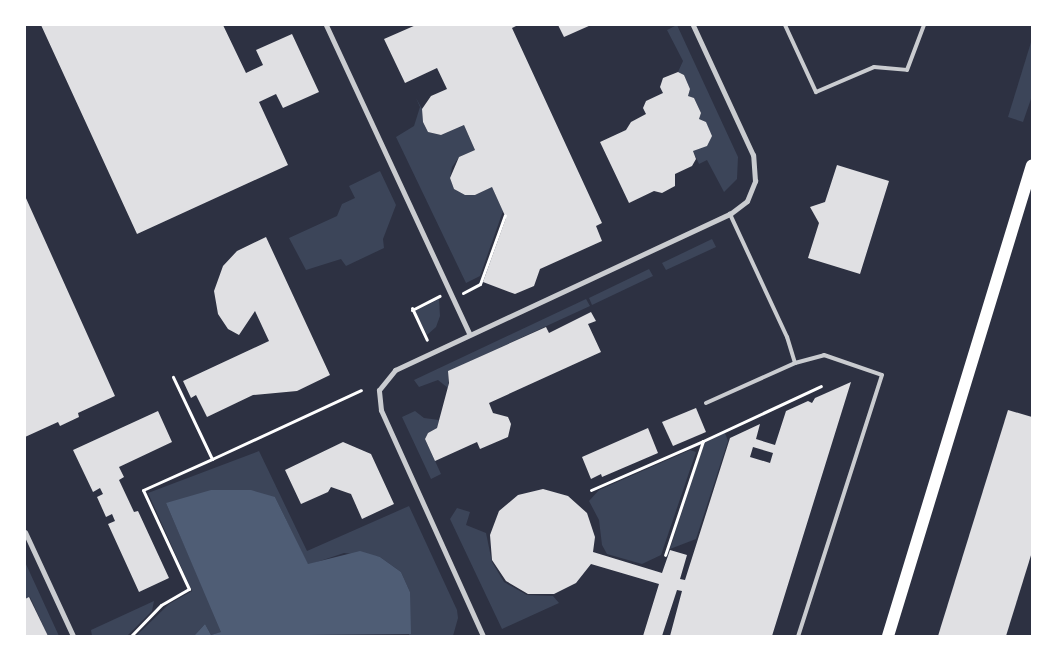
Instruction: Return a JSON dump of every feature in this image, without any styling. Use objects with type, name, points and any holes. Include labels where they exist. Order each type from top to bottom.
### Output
[{"type":"main road","points":[[888,636],[1032,166]]},
{"type":"street","points":[[326,25],[469,333]]},
{"type":"street","points":[[483,636],[379,399],[381,384],[395,370],[469,333],[730,214],[747,201],[755,182],[754,162],[693,25]]},
{"type":"street","points":[[25,532],[73,636]]},
{"type":"lane","points":[[785,25],[816,92],[874,67],[907,70],[924,25]]},
{"type":"lane","points":[[730,214],[787,337],[795,363]]},
{"type":"lane","points":[[706,403],[795,363],[824,355],[882,375],[798,636]]},
{"type":"path","points":[[463,293],[480,284],[505,215]]},
{"type":"path","points":[[428,340],[412,309],[440,296]]},
{"type":"path","points":[[173,377],[212,459]]},
{"type":"path","points":[[590,490],[703,441],[821,386]]},
{"type":"path","points":[[131,636],[161,605],[189,589],[143,490],[361,390]]},
{"type":"path","points":[[664,555],[703,441]]},
{"type":"shaded area","points":[[677,25],[738,157],[737,179],[724,192],[707,160],[699,164],[693,151],[711,136],[706,122],[699,119],[701,113],[694,98],[688,96],[690,89],[684,75],[678,72],[683,61],[667,30]]},
{"type":"shaded area","points":[[1032,39],[1032,96],[1023,122],[1008,117]]},
{"type":"shaded area","points":[[416,98],[422,109],[423,122],[428,132],[441,135],[464,125],[475,150],[459,157],[452,167],[450,178],[454,189],[465,195],[475,195],[492,187],[503,211],[480,276],[466,283],[396,137],[414,126],[420,107]]},
{"type":"shaded area","points":[[380,171],[396,205],[383,239],[384,248],[346,266],[341,259],[306,270],[289,238],[337,216],[342,204],[355,198],[349,186]]},
{"type":"shaded area","points":[[712,239],[716,247],[666,270],[662,263]]},
{"type":"shaded area","points":[[649,269],[653,276],[592,305],[589,298]]},
{"type":"shaded area","points":[[439,299],[440,316],[436,327],[427,335],[415,311]]},
{"type":"shaded area","points":[[586,299],[590,306],[449,371],[448,388],[438,380],[419,387],[414,380]]},
{"type":"shaded area","points":[[415,411],[424,418],[439,420],[437,428],[428,433],[425,439],[441,474],[431,479],[402,417]]},
{"type":"shaded area","points":[[725,433],[728,441],[696,539],[670,549],[704,443]]},
{"type":"shaded area","points":[[690,450],[696,452],[661,555],[642,564],[607,554],[602,545],[599,520],[589,501],[599,490]]},
{"type":"shaded area","points":[[259,451],[307,551],[409,506],[457,610],[458,618],[453,636],[409,636],[410,592],[401,572],[380,557],[344,553],[308,565],[275,497],[166,503],[222,632],[211,635],[205,624],[194,636],[136,636],[169,604],[192,591],[148,493]]},
{"type":"shaded area","points":[[211,490],[251,490],[275,497],[308,564],[360,551],[380,557],[401,572],[410,592],[411,634],[194,636],[205,624],[211,635],[221,632],[166,503]]},
{"type":"shaded area","points":[[457,508],[470,512],[466,525],[486,533],[492,562],[504,582],[527,595],[553,596],[559,603],[502,629],[450,519]]},
{"type":"shaded area","points":[[25,562],[59,636],[48,636],[30,597],[25,599]]},
{"type":"shaded area","points":[[154,601],[152,611],[127,636],[92,636],[91,630]]},
{"type":"building","points":[[41,25],[223,25],[246,73],[263,65],[256,50],[292,34],[319,92],[283,108],[276,94],[259,102],[288,165],[137,234]]},
{"type":"building","points":[[416,25],[518,25],[512,28],[602,223],[596,226],[602,241],[540,269],[534,286],[515,294],[483,282],[506,218],[492,187],[475,195],[465,195],[454,189],[450,178],[459,157],[475,150],[464,125],[441,135],[428,132],[423,122],[422,109],[431,96],[447,89],[437,68],[405,83],[384,39]]},
{"type":"building","points":[[558,25],[591,25],[564,37]]},
{"type":"building","points":[[678,72],[684,75],[690,89],[688,96],[694,98],[701,113],[699,119],[706,122],[712,136],[707,146],[693,151],[696,159],[692,166],[675,174],[675,186],[662,193],[654,191],[629,203],[600,142],[626,130],[631,122],[646,114],[643,108],[646,101],[663,93],[660,87],[663,78]]},
{"type":"building","points":[[837,165],[889,181],[860,274],[808,258],[819,223],[810,207],[825,202]]},
{"type":"building","points":[[25,196],[115,396],[78,413],[79,417],[60,426],[58,422],[25,437]]},
{"type":"building","points":[[266,237],[330,375],[297,391],[253,395],[207,417],[196,395],[191,398],[183,381],[269,341],[255,311],[239,335],[228,329],[218,314],[214,291],[223,266],[237,251]]},
{"type":"building","points":[[591,312],[596,321],[588,324],[601,352],[489,403],[493,413],[508,417],[511,424],[508,437],[480,449],[477,442],[435,461],[425,439],[428,433],[437,428],[449,383],[448,371],[546,327],[549,333]]},
{"type":"building","points":[[851,382],[772,636],[670,636],[682,591],[677,590],[662,636],[643,636],[659,584],[591,564],[576,583],[554,594],[528,594],[506,581],[492,560],[490,535],[499,511],[518,495],[543,489],[568,496],[587,513],[595,537],[593,552],[662,573],[670,550],[687,555],[680,579],[685,580],[730,438],[760,424],[756,439],[775,445],[786,411],[808,401],[812,403],[815,398]],"holes":[[[753,447],[773,453],[770,463],[750,457]]]},
{"type":"building","points":[[696,408],[706,432],[673,446],[662,422]]},
{"type":"building","points":[[1008,410],[1032,417],[1032,552],[1006,636],[938,636]]},
{"type":"building","points":[[158,411],[172,442],[119,467],[124,477],[119,480],[134,512],[138,511],[169,578],[139,592],[108,524],[115,521],[112,514],[106,517],[97,497],[103,494],[100,488],[93,492],[73,450]]},
{"type":"building","points":[[648,428],[658,453],[602,477],[601,474],[591,479],[582,457]]},
{"type":"building","points":[[343,442],[371,454],[394,504],[362,519],[351,494],[331,487],[328,492],[301,504],[285,470]]},
{"type":"building","points":[[29,597],[48,636],[25,636],[25,599]]}]
